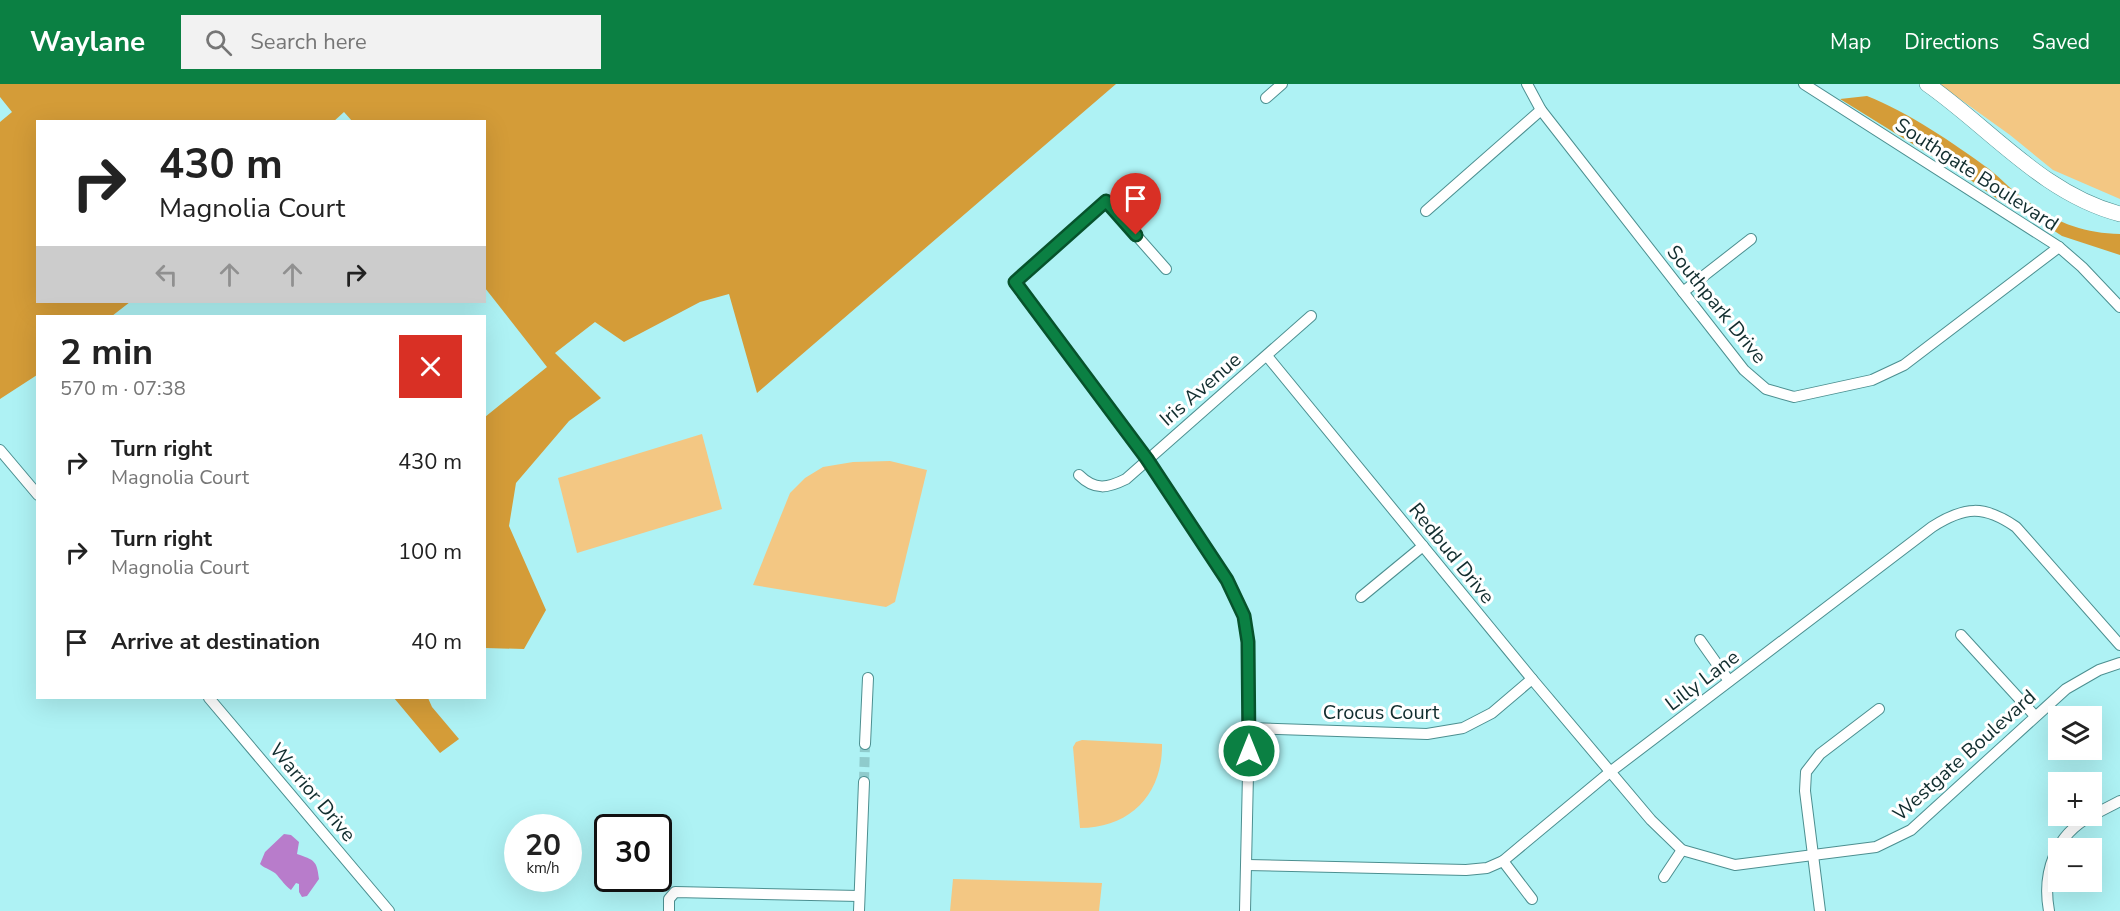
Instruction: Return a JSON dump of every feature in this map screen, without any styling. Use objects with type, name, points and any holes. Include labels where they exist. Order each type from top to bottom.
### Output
[{"type":"highway","points":[[1927,84],[2048,181],[2098,208],[2120,214]]},
{"type":"street","points":[[1266,98],[1282,84]]},
{"type":"street","name":"Southpark Drive","points":[[1527,84],[1541,110],[1744,370],[1766,388],[1794,397],[1872,380],[1904,365],[2059,247]]},
{"type":"street","name":"Southgate Boulevard","points":[[1804,84],[2059,247],[2082,267],[2120,307]]},
{"type":"street","points":[[1426,211],[1541,110]]},
{"type":"street","points":[[1166,269],[1106,201],[1015,282],[1147,459],[1227,580],[1244,616],[1248,642],[1249,728],[1245,911]]},
{"type":"street","points":[[1683,292],[1751,240]]},
{"type":"street","name":"Iris Avenue","points":[[1079,475],[1091,485],[1099,488],[1110,486],[1126,478],[1311,316]]},
{"type":"street","name":"Redbud Drive","points":[[1267,356],[1610,772]]},
{"type":"street","points":[[0,450],[36,493]]},
{"type":"street","name":"Lilly Lane","points":[[1247,865],[1466,870],[1487,868],[1503,861],[1610,772],[1932,527],[1952,515],[1975,510],[1998,514],[2016,527],[2120,645]]},
{"type":"street","points":[[1361,597],[1423,546]]},
{"type":"street","points":[[1960,635],[2035,716]]},
{"type":"street","points":[[1700,640],[1730,681]]},
{"type":"street","name":"Westgate Boulevard","points":[[1610,772],[1651,820],[1683,850],[1735,865],[1876,847],[1911,830],[2066,689],[2099,670],[2120,663]]},
{"type":"street","points":[[865,744],[868,678]]},
{"type":"street","name":"Crocus Court","points":[[1249,728],[1427,734],[1463,728],[1491,713],[1532,679]]},
{"type":"street","name":"Warrior Drive","points":[[210,699],[389,911]]},
{"type":"street","points":[[1820,911],[1805,791],[1806,772],[1820,754],[1879,709]]},
{"type":"street","points":[[859,911],[864,782]]},
{"type":"street","points":[[2102,810],[2120,801]]},
{"type":"street","points":[[2049,911],[2046,895],[2049,867],[2061,842],[2079,826]]},
{"type":"street","points":[[1664,877],[1683,850]]},
{"type":"street","points":[[1503,861],[1532,899]]},
{"type":"street","points":[[669,911],[669,899],[675,892],[859,896]]},
{"type":"shaded area","points":[[0,84],[1116,84],[757,393],[729,294],[700,302],[624,342],[595,322],[555,353],[601,398],[569,421],[516,483],[509,526],[546,610],[524,649],[486,648],[486,416],[547,367],[486,289],[486,120],[351,120],[344,112],[335,120],[36,120],[36,303],[129,303],[113,315],[36,315],[36,376],[0,399],[0,122],[12,112],[0,97]]},
{"type":"shaded area","points":[[1939,84],[2120,84],[2120,199],[2053,170],[2010,135]]},
{"type":"shaded area","points":[[1867,96],[1898,110],[1946,139],[1989,169],[2038,209],[2060,221],[2094,232],[2120,234],[2120,255],[2062,236],[2036,219],[1999,200],[1840,99]]},
{"type":"shaded area","points":[[702,434],[722,509],[577,553],[558,478]]},
{"type":"shaded area","points":[[890,461],[927,470],[895,602],[886,607],[753,585],[790,493],[805,478],[823,467],[853,462]]},
{"type":"shaded area","points":[[395,699],[428,699],[432,707],[459,739],[440,753]]},
{"type":"shaded area","points":[[1082,740],[1162,744],[1157,778],[1150,793],[1140,805],[1128,815],[1114,822],[1080,828],[1073,747],[1076,742]]},
{"type":"shaded area","points":[[284,834],[291,835],[299,842],[297,854],[316,864],[319,879],[307,896],[302,897],[299,884],[296,883],[291,890],[275,873],[260,864],[265,852]]},
{"type":"shaded area","points":[[953,879],[1102,883],[1099,911],[950,911]]},
{"type":"tunnel","points":[[864,782],[865,744]]},
{"type":"route","points":[[1136,235],[1106,201],[1015,282],[1147,459],[1227,580],[1244,616],[1248,642],[1249,751]]}]
